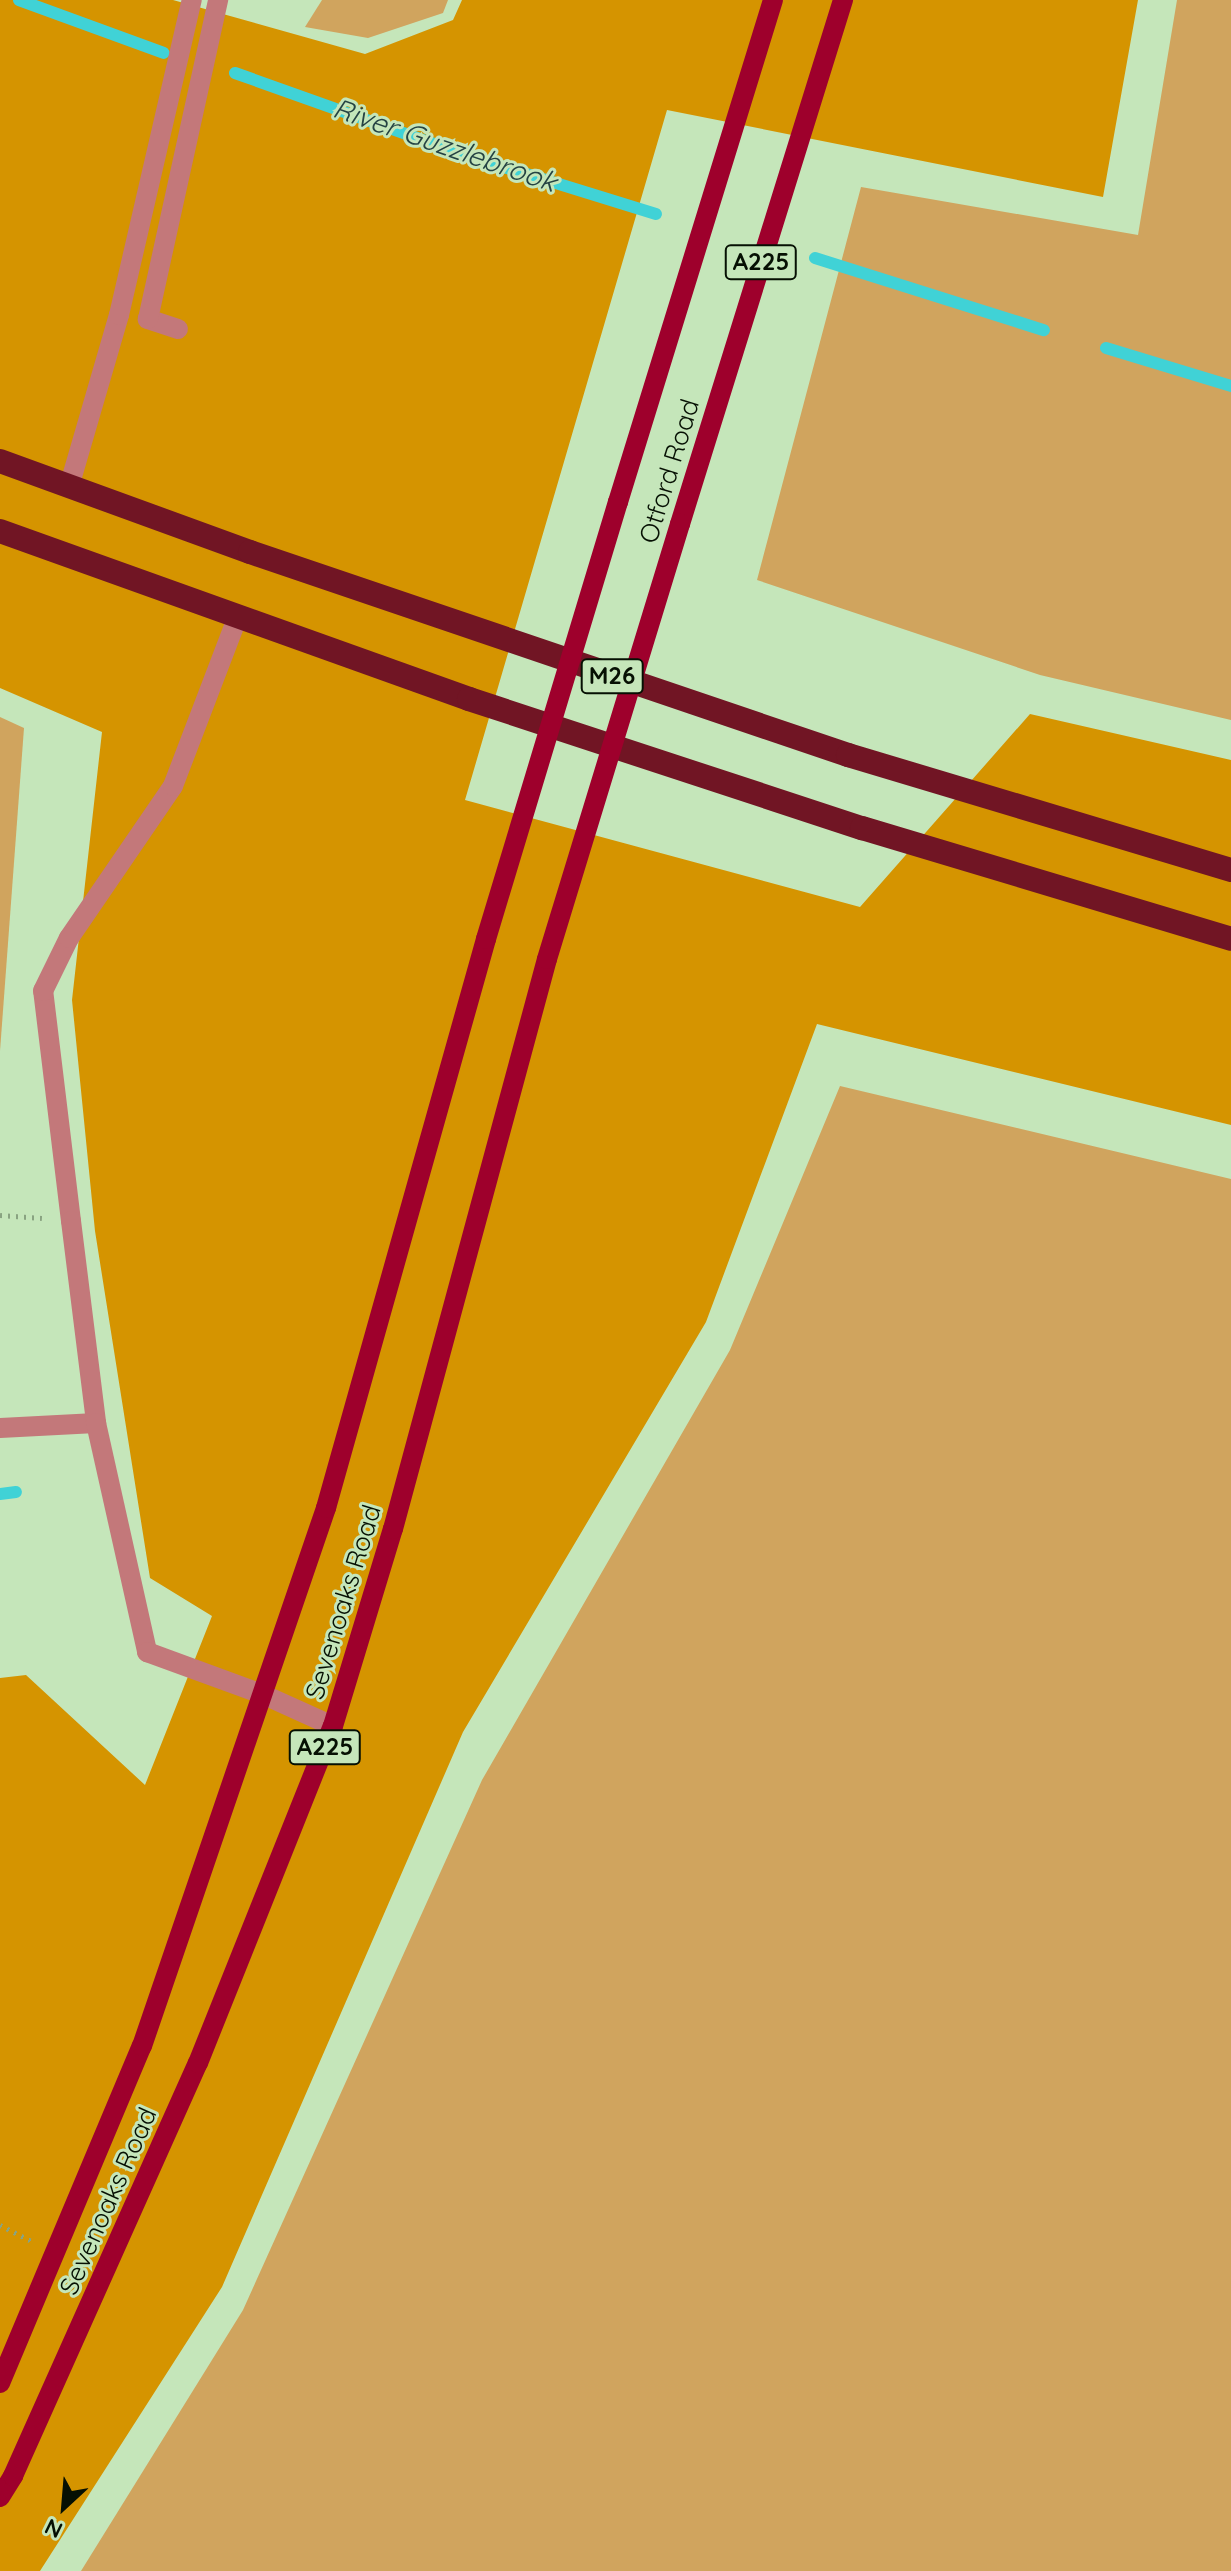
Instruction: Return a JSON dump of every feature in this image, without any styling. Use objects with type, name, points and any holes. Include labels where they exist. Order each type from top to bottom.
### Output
[{"type":"highway","name":"M26","points":[[0,461],[495,637],[848,755],[1231,870]]},
{"type":"highway","name":"M26","points":[[0,531],[237,618],[862,828],[1231,939]]},
{"type":"main road","name":"Otford Road","points":[[486,939],[773,0]]},
{"type":"main road","name":"Otford Road","points":[[547,959],[843,0]]},
{"type":"main road","name":"Sevenoaks Road","points":[[0,2383],[142,2046],[326,1508],[486,939]]},
{"type":"main road","name":"Sevenoaks Road","points":[[0,2497],[13,2476],[198,2063],[333,1726],[393,1529],[547,959]]},
{"type":"street","points":[[69,487],[119,315],[192,0]]},
{"type":"street","points":[[178,329],[148,319],[218,0]]},
{"type":"street","points":[[237,618],[173,786],[69,938],[43,991],[96,1423],[147,1652],[262,1694],[333,1726]]},
{"type":"street","points":[[0,1428],[96,1423]]},
{"type":"path","points":[[0,1215],[71,1221]]},
{"type":"shaded area","points":[[0,0],[173,0],[365,54],[453,20],[462,0],[1138,0],[1103,197],[667,110],[465,800],[860,907],[1030,714],[1231,760],[1231,1125],[817,1024],[706,1322],[463,1732],[222,2287],[40,2571],[0,2571],[0,1678],[26,1675],[145,1785],[212,1616],[150,1578],[95,1231],[72,1000],[102,732],[0,688]]},
{"type":"shaded area","points":[[322,0],[448,0],[443,13],[368,38],[305,27]]},
{"type":"shaded area","points":[[1177,0],[1231,0],[1231,720],[1040,675],[757,580],[861,187],[1138,235]]},
{"type":"shaded area","points":[[0,717],[24,728],[0,1051]]},
{"type":"shaded area","points":[[840,1086],[1231,1179],[1231,2571],[81,2571],[243,2310],[482,1780],[730,1350]]},
{"type":"waterway","name":"River Guzzlebrook","points":[[19,0],[164,53]]},
{"type":"waterway","name":"River Guzzlebrook","points":[[235,73],[462,154],[656,214]]},
{"type":"waterway","name":"River Guzzlebrook","points":[[815,258],[1044,330]]},
{"type":"waterway","name":"River Guzzlebrook","points":[[1106,348],[1231,386]]},
{"type":"waterway","points":[[0,1494],[16,1492]]}]
